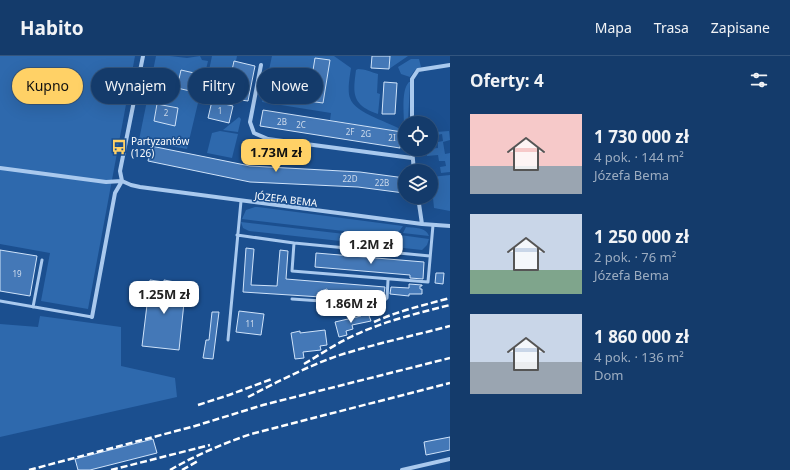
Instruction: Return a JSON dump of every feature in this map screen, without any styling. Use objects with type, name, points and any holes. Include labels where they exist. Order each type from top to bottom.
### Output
[{"type":"street","points":[[92,317],[112,209],[116,193],[122,181],[120,171],[143,56]]},
{"type":"street","points":[[261,65],[250,122],[254,133],[268,139],[412,158],[413,164]]},
{"type":"street","points":[[412,116],[412,79],[418,70],[450,65]]},
{"type":"street","name":"JÓZEFA BEMA","points":[[0,168],[106,182],[122,181],[130,185],[140,187],[241,201],[422,224],[450,226]]},
{"type":"street","points":[[419,204],[422,224]]},
{"type":"street","points":[[402,470],[450,458]]},
{"type":"lane","points":[[228,340],[241,201]]},
{"type":"lane","points":[[294,243],[292,271],[388,280],[428,282],[433,224]]},
{"type":"lane","points":[[237,235],[294,243],[430,256]]},
{"type":"lane","points":[[34,307],[42,260]]},
{"type":"lane","points":[[292,300],[380,305],[386,298],[388,280]]},
{"type":"lane","points":[[0,301],[92,317]]},
{"type":"shaded area","points":[[0,56],[135,56],[133,68],[91,68],[91,104],[126,104],[88,309],[41,301],[50,253],[0,244]]},
{"type":"shaded area","points":[[156,56],[187,58],[200,56],[202,60],[208,61],[206,68],[188,68],[188,104],[198,104],[187,149],[139,140],[146,104],[180,104],[180,68],[154,68]]},
{"type":"shaded area","points":[[212,56],[237,56],[236,61],[233,61],[232,68],[210,68]]},
{"type":"shaded area","points":[[272,56],[334,56],[351,68],[349,91],[353,104],[366,113],[398,128],[398,131],[330,120],[331,113],[275,104],[323,104],[323,68],[269,68]]},
{"type":"shaded area","points":[[390,56],[408,56],[389,69]]},
{"type":"shaded area","points":[[411,59],[419,59],[421,67],[415,70],[410,77],[401,74],[398,67]]},
{"type":"shaded area","points":[[358,69],[378,74],[377,93],[380,94],[378,114],[363,107],[358,102],[354,85],[356,70]]},
{"type":"shaded area","points":[[410,82],[408,116],[403,116],[404,96],[406,86]]},
{"type":"shaded area","points":[[249,83],[252,84],[251,90],[249,90]]},
{"type":"shaded area","points":[[239,117],[241,119],[238,132],[223,130]]},
{"type":"shaded area","points":[[220,131],[238,134],[232,158],[207,153],[212,133]]},
{"type":"shaded area","points":[[449,131],[450,140],[443,142],[445,154],[450,153],[450,172],[441,173],[440,167],[446,166],[445,161],[439,161],[438,142],[443,141],[442,134],[438,135],[438,132]]},
{"type":"shaded area","points":[[450,175],[450,211],[434,208],[434,204],[438,204],[438,176]]},
{"type":"shaded area","points":[[255,207],[403,226],[395,237],[242,219],[246,210]]},
{"type":"shaded area","points":[[241,222],[396,240],[400,235],[429,239],[427,245],[422,250],[249,231],[243,228]]},
{"type":"shaded area","points":[[406,227],[423,229],[429,236],[403,233]]},
{"type":"shaded area","points":[[40,316],[121,327],[121,366],[175,378],[177,397],[0,437],[0,324],[38,327]]},
{"type":"building","points":[[372,56],[390,56],[389,69],[371,68]]},
{"type":"building","points":[[315,58],[330,60],[323,103],[323,68],[313,68]]},
{"type":"building","points":[[234,61],[255,66],[249,96],[249,68],[232,68]]},
{"type":"building","points":[[181,70],[188,72],[188,90],[180,89]]},
{"type":"building","points":[[384,82],[397,83],[395,114],[382,114]]},
{"type":"building","points":[[157,104],[178,108],[175,126],[154,121]]},
{"type":"building","points":[[211,104],[225,104],[233,106],[229,123],[208,118]]},
{"type":"building","points":[[263,110],[398,131],[398,148],[260,126]]},
{"type":"building","points":[[151,146],[250,166],[360,172],[398,177],[398,192],[358,187],[250,182],[148,161]]},
{"type":"building","points":[[246,248],[254,249],[251,285],[277,286],[280,250],[288,251],[286,279],[385,287],[384,294],[383,296],[379,296],[379,301],[329,297],[327,289],[321,291],[321,297],[243,292]]},
{"type":"building","points":[[0,250],[37,256],[30,296],[0,291]]},
{"type":"building","points":[[316,253],[424,262],[423,279],[410,278],[410,275],[315,267]]},
{"type":"building","points":[[436,273],[444,273],[443,284],[435,283]]},
{"type":"building","points":[[150,280],[164,282],[164,280],[186,284],[179,350],[142,346]]},
{"type":"building","points":[[409,284],[422,285],[420,286],[420,289],[422,289],[422,294],[409,294],[409,296],[390,294],[391,287],[409,288]]},
{"type":"building","points":[[239,311],[264,314],[261,335],[236,332]]},
{"type":"building","points":[[212,312],[219,312],[213,359],[203,358],[206,340],[209,340]]},
{"type":"building","points":[[368,313],[371,321],[352,325],[353,329],[346,331],[347,335],[339,337],[335,322]]},
{"type":"building","points":[[325,330],[327,345],[320,346],[321,350],[303,352],[304,358],[295,359],[291,333],[300,331],[300,333]]},
{"type":"building","points":[[450,437],[450,450],[426,455],[424,442]]},
{"type":"building","points":[[153,439],[157,453],[90,470],[78,470],[75,459]]},
{"type":"railway","points":[[374,322],[402,311],[450,298]]},
{"type":"railway","points":[[304,364],[366,330],[402,318],[450,305]]},
{"type":"railway","points":[[248,397],[325,360],[379,344],[450,326]]},
{"type":"railway","points":[[29,470],[195,426],[263,405],[450,358]]},
{"type":"railway","points":[[198,405],[272,379]]},
{"type":"railway","points":[[170,470],[209,450],[251,434],[450,383]]},
{"type":"railway","points":[[111,470],[210,445]]},
{"type":"railway","points":[[182,470],[198,461]]},
{"type":"place","name":"Partyzantów (126)","points":[[119,147]]}]
